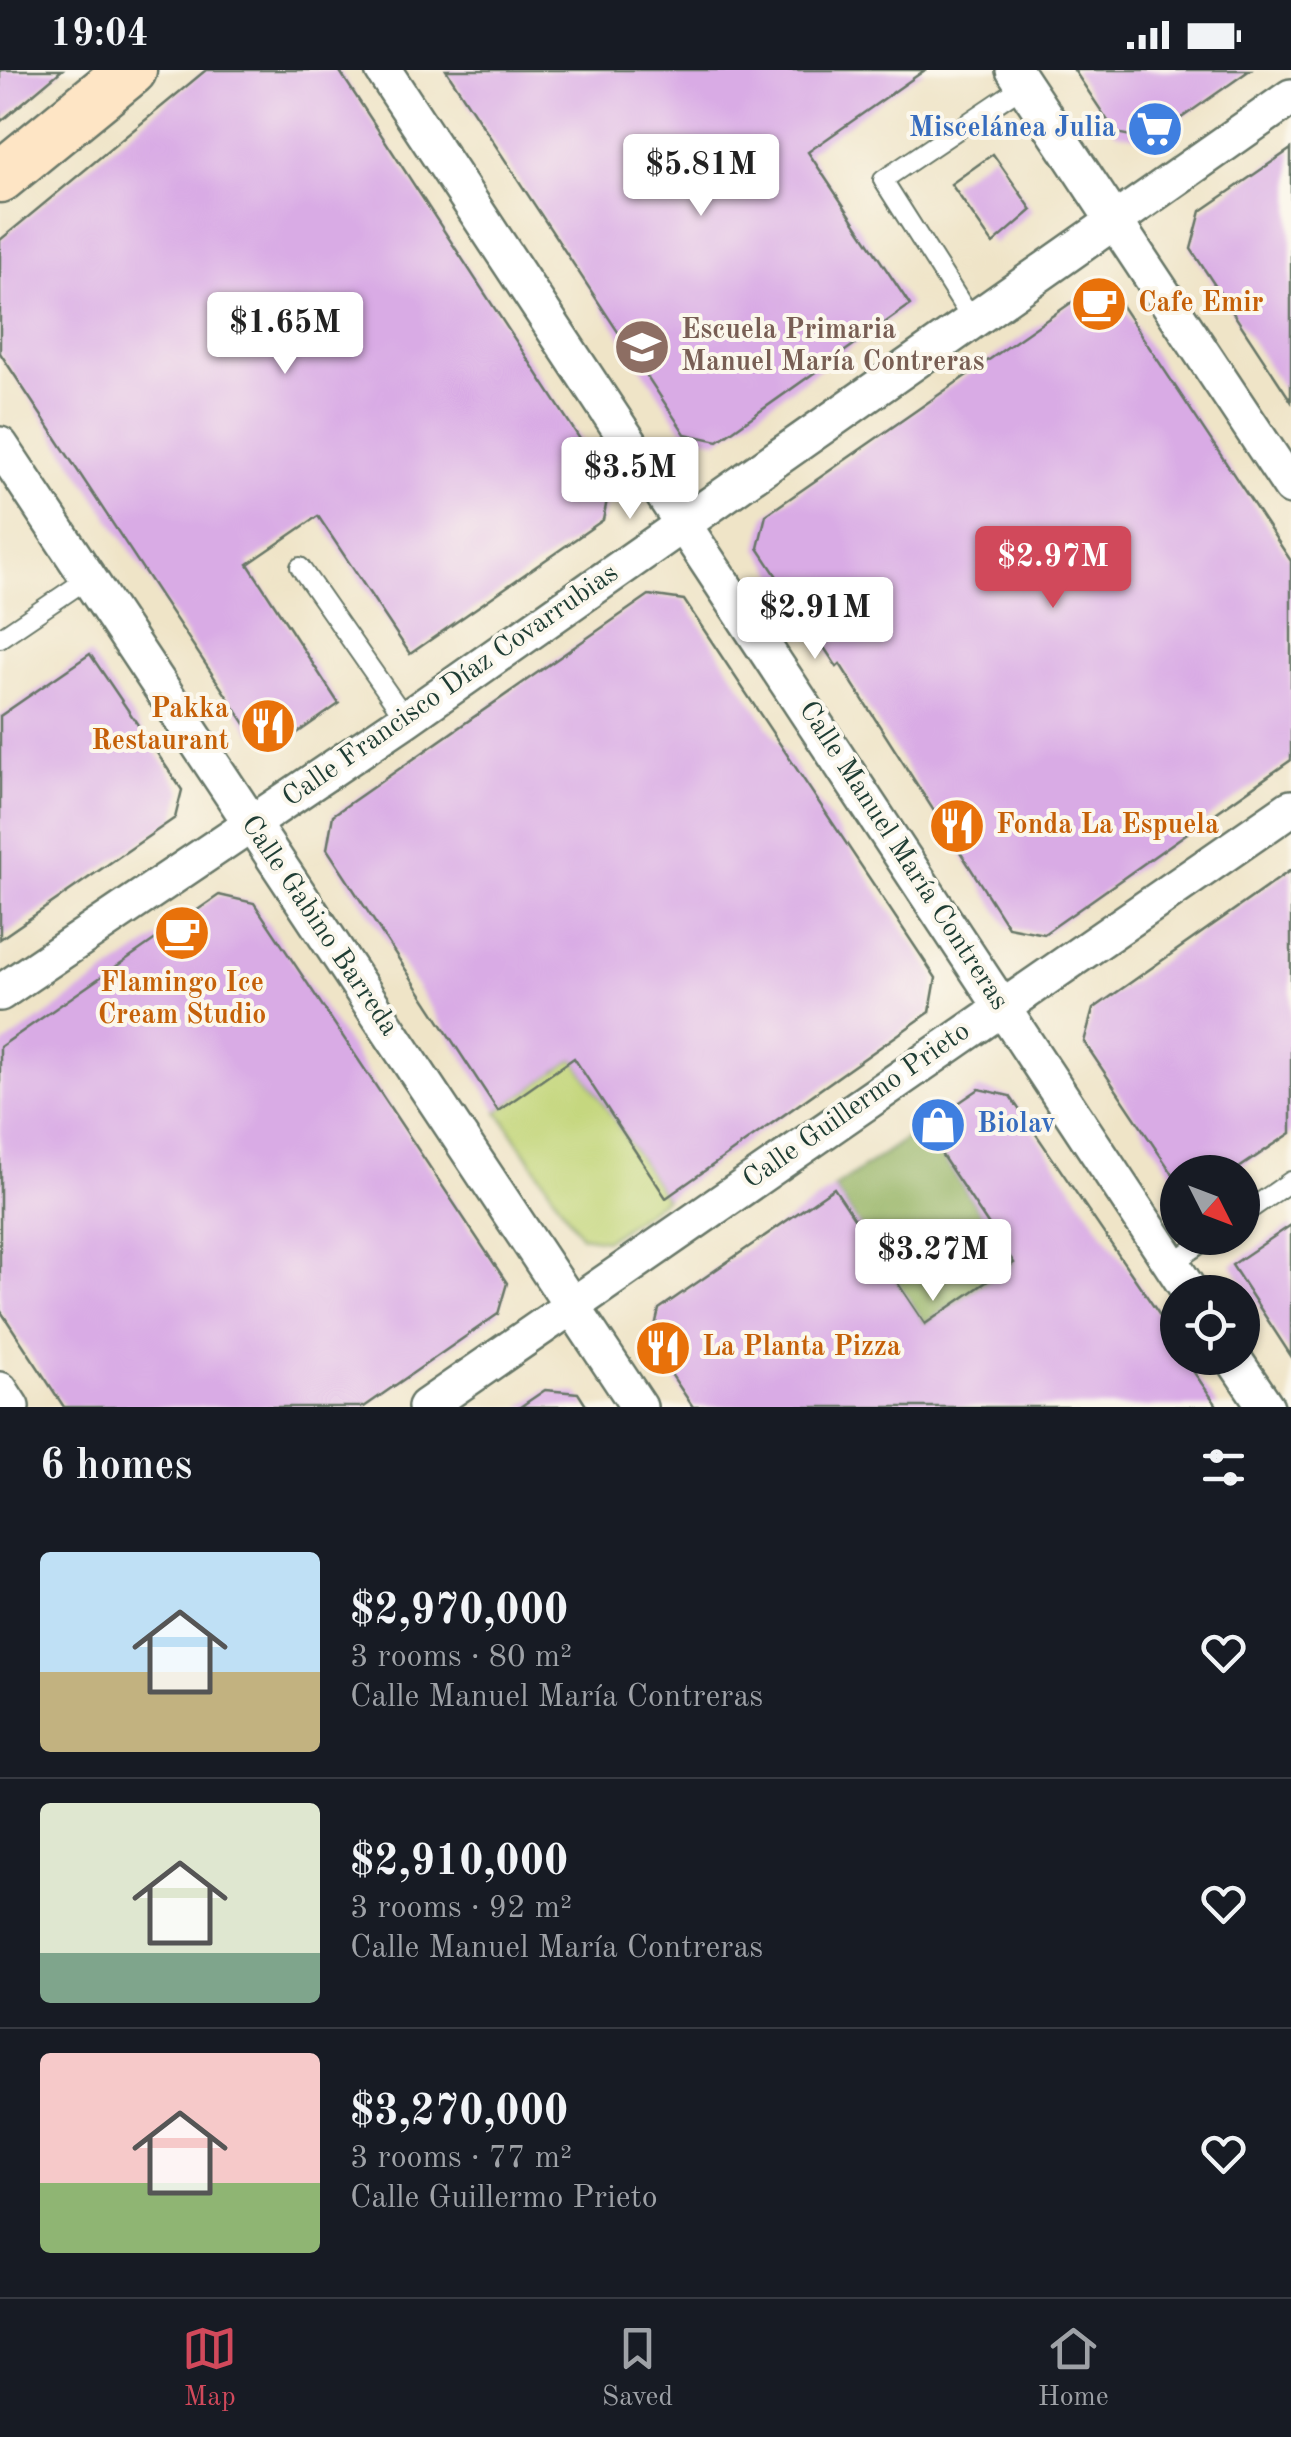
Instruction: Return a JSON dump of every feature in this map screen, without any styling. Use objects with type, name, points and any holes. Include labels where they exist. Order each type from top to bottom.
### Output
[{"type":"main road","points":[[0,177],[131,70]]},
{"type":"street","name":"Calle Manuel María Contreras","points":[[383,70],[686,523],[1179,1275]]},
{"type":"street","points":[[1019,78],[1291,487]]},
{"type":"street","name":"Calle Francisco Díaz Covarrubias","points":[[0,993],[406,718],[1291,97]]},
{"type":"street","name":"Calle Gabino Barreda","points":[[0,445],[639,1407]]},
{"type":"street","name":"Calle Guillermo Prieto","points":[[426,1407],[1291,808]]},
{"type":"street","points":[[1244,1375],[1266,1407]]},
{"type":"street","points":[[0,1390],[11,1407]]},
{"type":"lane","points":[[972,320],[882,180],[1019,78]]},
{"type":"lane","points":[[300,567],[406,718]]},
{"type":"lane","points":[[0,638],[87,579]]},
{"type":"lane","points":[[1260,1202],[1291,1181]]},
{"type":"green space","points":[[574,1058],[666,1198],[606,1240],[581,1236],[498,1111]]},
{"type":"green space","points":[[923,1127],[1014,1263],[925,1324],[834,1188]]},
{"type":"building","points":[[0,70],[62,70],[0,122]]},
{"type":"building","points":[[206,70],[339,70],[610,485],[603,520],[410,654],[318,516],[248,564],[339,704],[286,741],[251,733],[0,353],[0,240]]},
{"type":"building","points":[[446,70],[925,70],[808,152],[910,305],[718,441],[685,434]]},
{"type":"building","points":[[1074,70],[1250,70],[1150,140],[1116,133]]},
{"type":"building","points":[[1291,149],[1291,401],[1191,249],[1201,211]]},
{"type":"building","points":[[993,154],[1032,210],[993,244],[951,184]]},
{"type":"building","points":[[1085,293],[1118,300],[1291,561],[1291,760],[1044,934],[1008,927],[840,664],[837,667],[758,548],[766,515]]},
{"type":"building","points":[[649,595],[684,600],[936,978],[930,1012],[666,1198],[574,1058],[498,1111],[327,849],[333,815]]},
{"type":"building","points":[[90,654],[182,790],[175,818],[0,939],[0,716]]},
{"type":"building","points":[[1291,870],[1291,1133],[1258,1155],[1160,1155],[1084,1042],[1093,1009]]},
{"type":"building","points":[[219,895],[254,903],[507,1283],[498,1314],[364,1407],[64,1407],[0,1310],[0,1047]]},
{"type":"building","points":[[979,1089],[1010,1096],[1160,1316],[1160,1375],[1196,1375],[1218,1407],[693,1407],[651,1344],[659,1309],[834,1188],[925,1324],[1014,1263],[923,1127]]},
{"type":"building","points":[[1291,1225],[1291,1356],[1260,1308],[1260,1275],[1238,1275],[1232,1265],[1247,1255],[1260,1255],[1260,1246]]},
{"type":"building","points":[[545,1390],[578,1393],[587,1407],[520,1407]]},
{"type":"place","name":"Miscelánea Julia","points":[[1155,129]]},
{"type":"place","name":"Cafe Emir","points":[[1099,304]]},
{"type":"place","name":"Escuela Primaria Manuel María Contreras","points":[[642,347]]},
{"type":"place","name":"Pakka Restaurant","points":[[268,726]]},
{"type":"place","name":"Fonda La Espuela","points":[[957,826]]},
{"type":"place","name":"Flamingo Ice Cream Studio","points":[[182,933]]},
{"type":"place","name":"Biolav","points":[[938,1125]]},
{"type":"place","name":"La Planta Pizza","points":[[663,1348]]}]
